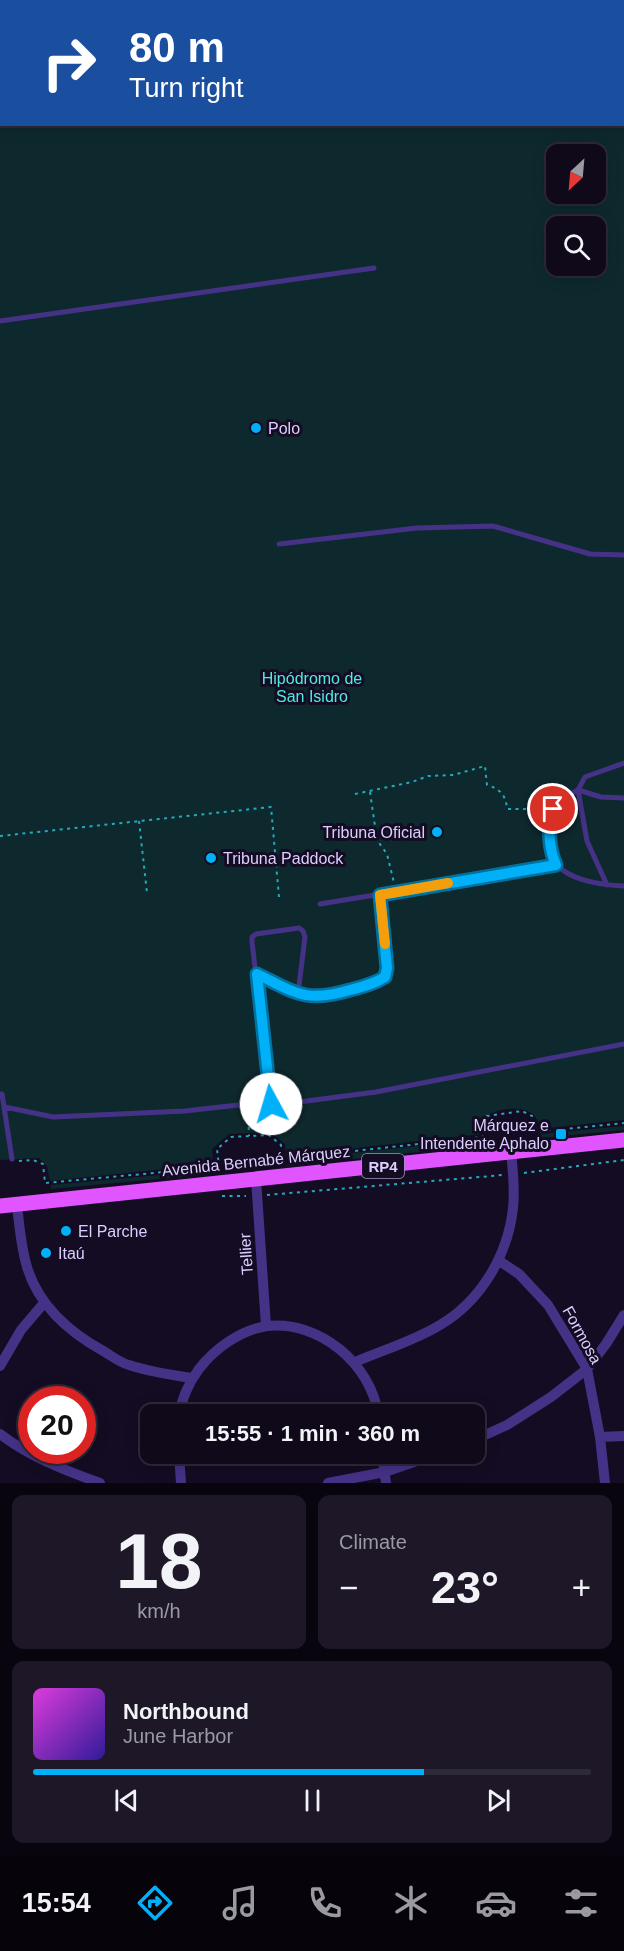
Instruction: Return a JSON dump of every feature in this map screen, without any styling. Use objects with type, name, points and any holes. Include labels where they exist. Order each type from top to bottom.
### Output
[{"type":"main road","name":"Avenida Bernabé Márquez","points":[[0,1206],[624,1140]]},
{"type":"street","points":[[355,1362],[439,1326],[464,1309],[483,1286],[498,1260],[508,1234],[513,1207],[511,1152]]},
{"type":"street","name":"Tellier","points":[[256,1179],[266,1326]]},
{"type":"street","points":[[17,1204],[21,1242],[27,1269],[44,1303],[65,1326],[91,1345],[128,1365],[163,1374],[192,1378]]},
{"type":"street","name":"Formosa","points":[[498,1260],[519,1274],[548,1305],[587,1369],[600,1437],[605,1483]]},
{"type":"street","points":[[0,1366],[21,1329],[44,1303]]},
{"type":"street","points":[[485,1435],[507,1425],[551,1397],[587,1369],[624,1315]]},
{"type":"street","points":[[182,1404],[192,1378],[220,1347],[238,1336],[266,1326],[312,1332],[334,1345],[355,1362],[368,1382],[376,1404]]},
{"type":"street","points":[[0,1434],[40,1460],[100,1483]]},
{"type":"street","points":[[600,1437],[624,1436]]},
{"type":"street","points":[[180,1464],[181,1483]]},
{"type":"street","points":[[328,1483],[385,1477],[414,1464]]},
{"type":"lane","points":[[0,321],[374,268]]},
{"type":"lane","points":[[279,544],[417,528],[493,526],[591,554],[624,555]]},
{"type":"lane","points":[[624,763],[585,777],[578,790],[559,801],[551,816],[550,852],[556,865],[567,873],[589,882],[624,885]]},
{"type":"lane","points":[[578,790],[601,797],[624,798]]},
{"type":"lane","points":[[578,790],[587,841],[607,885]]},
{"type":"lane","points":[[320,904],[556,865]]},
{"type":"lane","points":[[257,974],[297,994],[311,997],[330,995],[377,982],[385,977],[387,968],[380,895]]},
{"type":"lane","points":[[271,1104],[252,937],[256,934],[298,928],[303,932],[305,936],[297,994]]},
{"type":"lane","points":[[4,1107],[53,1117],[185,1112],[247,1104],[312,1101],[376,1092],[624,1044]]},
{"type":"lane","points":[[0,1094],[2,1094],[12,1160]]},
{"type":"path","points":[[355,794],[412,782],[428,776],[453,775],[485,766],[487,785],[501,792],[506,800],[507,809],[553,809]]},
{"type":"path","points":[[369,791],[377,840],[387,854],[397,892]]},
{"type":"path","points":[[0,836],[271,807],[279,897]]},
{"type":"path","points":[[139,821],[147,893]]},
{"type":"path","points":[[247,1104],[249,1136]]},
{"type":"path","points":[[12,1160],[39,1161],[44,1167],[45,1183],[219,1167],[217,1149],[231,1137],[269,1135],[280,1145],[281,1159],[483,1137],[483,1124],[487,1116],[522,1111],[534,1118],[537,1132],[624,1123]]},
{"type":"path","points":[[220,1183],[222,1197],[257,1196],[513,1174],[624,1160]]},
{"type":"green space","name":"Hipódromo de San Isidro","points":[[0,126],[624,126],[624,1120],[539,1129],[534,1115],[523,1110],[509,1109],[485,1117],[481,1134],[286,1156],[285,1144],[270,1132],[229,1134],[212,1149],[213,1164],[50,1181],[47,1166],[39,1158],[0,1160]]},
{"type":"green space","points":[[624,1126],[624,1130],[541,1138],[540,1134]]},
{"type":"green space","points":[[474,1140],[474,1146],[287,1166],[287,1160]]},
{"type":"green space","points":[[213,1170],[213,1174],[51,1189],[51,1185]]},
{"type":"slow traffic","points":[[385,944],[380,895],[448,883]]},
{"type":"place","name":"Polo","points":[[256,428]]},
{"type":"place","name":"Tribuna Oficial","points":[[437,832]]},
{"type":"place","name":"Tribuna Paddock","points":[[211,858]]},
{"type":"place","name":"Márquez e Intendente Aphalo","points":[[561,1134]]},
{"type":"place","name":"El Parche","points":[[66,1231]]},
{"type":"place","name":"Itaú","points":[[46,1253]]},
{"type":"route","points":[[271,1104],[257,974],[297,994],[311,997],[330,995],[377,982],[385,977],[387,968],[380,895],[556,865],[550,852],[553,809]]}]
